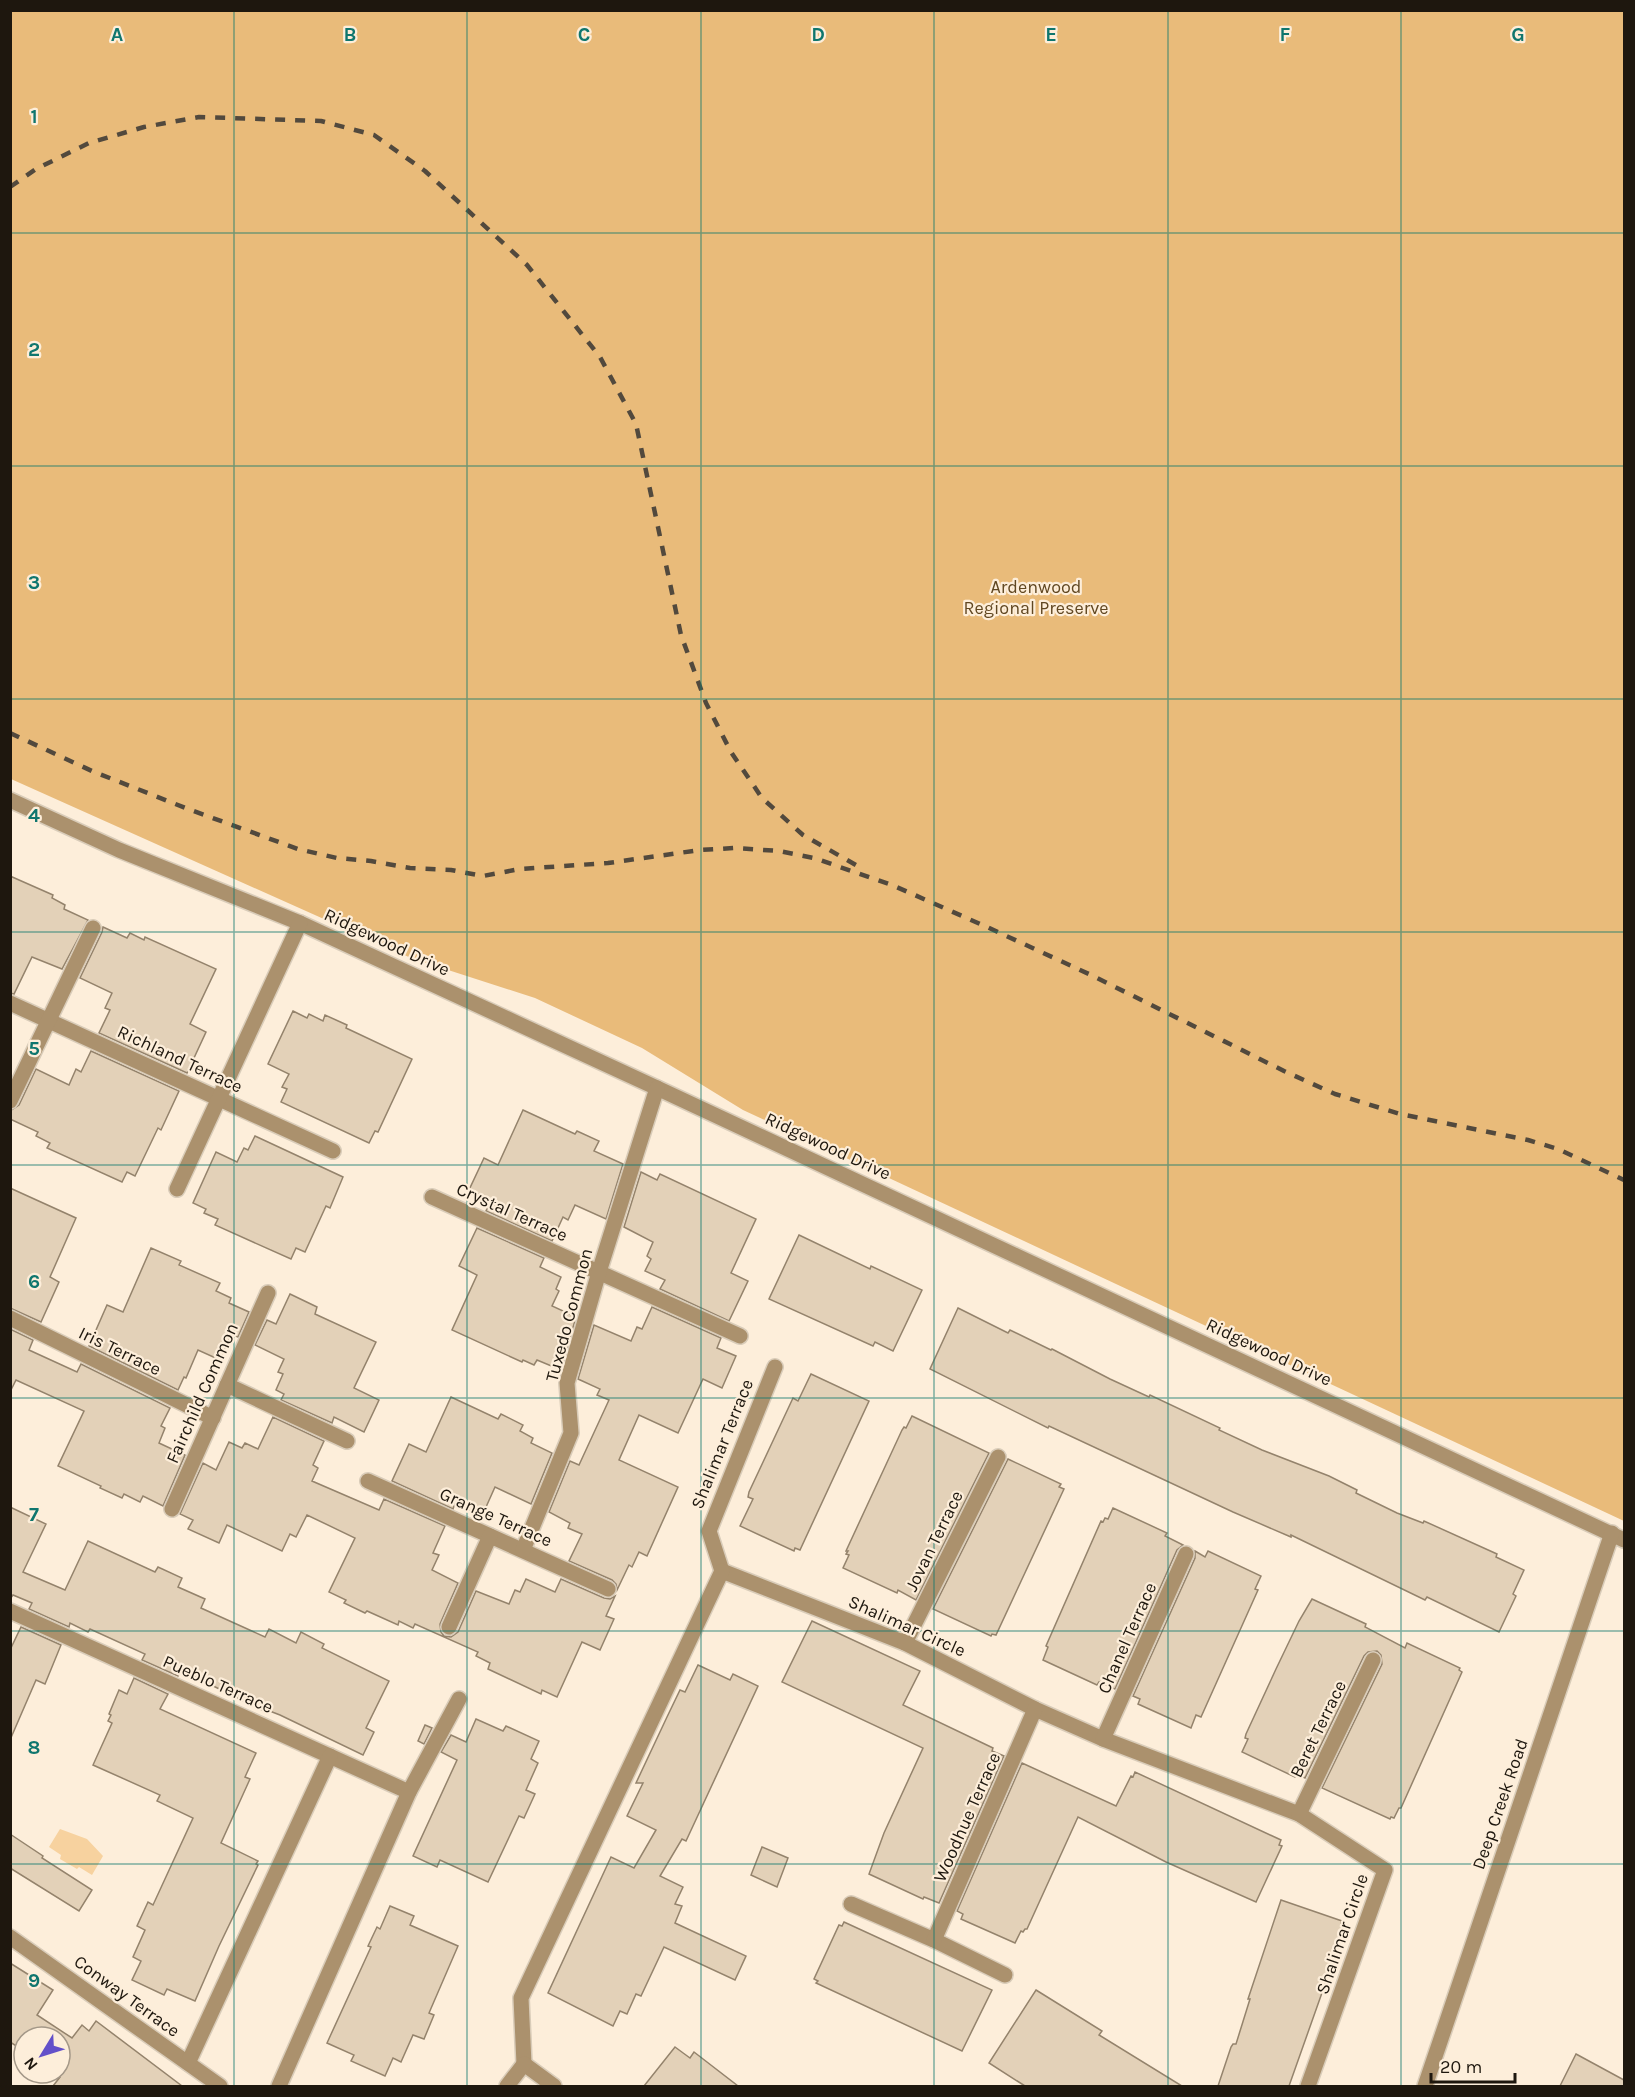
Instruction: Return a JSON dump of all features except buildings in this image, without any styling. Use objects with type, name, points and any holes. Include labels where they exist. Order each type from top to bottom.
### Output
[{"type":"street","name":"Ridgewood Drive","points":[[10,800],[119,850],[300,923],[1618,1536]]},
{"type":"street","points":[[177,1189],[300,923]]},
{"type":"street","points":[[10,1101],[93,928]]},
{"type":"street","name":"Richland Terrace","points":[[10,1003],[333,1151]]},
{"type":"street","name":"Tuxedo Common","points":[[523,1550],[571,1433],[567,1383],[657,1088]]},
{"type":"street","name":"Crystal Terrace","points":[[432,1197],[740,1336]]},
{"type":"street","name":"Fairchild Common","points":[[172,1509],[268,1293]]},
{"type":"street","name":"Iris Terrace","points":[[10,1318],[213,1418]]},
{"type":"street","name":"Shalimar Terrace","points":[[722,1571],[709,1531],[775,1367]]},
{"type":"street","points":[[227,1385],[347,1441]]},
{"type":"street","name":"Jovan Terrace","points":[[905,1643],[998,1457]]},
{"type":"street","name":"Grange Terrace","points":[[368,1481],[608,1590]]},
{"type":"street","points":[[449,1628],[490,1536]]},
{"type":"street","name":"Deep Creek Road","points":[[1425,2086],[1618,1536]]},
{"type":"street","name":"Chanel Terrace","points":[[1102,1739],[1186,1554]]},
{"type":"street","points":[[507,2086],[524,2064],[521,1998],[722,1571]]},
{"type":"street","name":"Shalimar Circle","points":[[722,1571],[905,1643],[1035,1709],[1102,1739],[1299,1815],[1385,1870],[1308,2086]]},
{"type":"street","name":"Pueblo Terrace","points":[[10,1611],[409,1792]]},
{"type":"street","name":"Beret Terrace","points":[[1299,1815],[1373,1660]]},
{"type":"street","points":[[279,2086],[409,1792],[459,1698]]},
{"type":"street","name":"Woodhue Terrace","points":[[934,1940],[1035,1709]]},
{"type":"street","points":[[188,2063],[330,1756]]},
{"type":"street","points":[[851,1904],[934,1940],[1005,1976]]},
{"type":"street","name":"Conway Terrace","points":[[10,1937],[220,2086]]},
{"type":"street","points":[[524,2064],[554,2086]]},
{"type":"green space","name":"Ardenwood Regional Preserve","points":[[11,10],[1624,11],[1624,1521],[743,1110],[642,1048],[535,998],[411,958],[11,779]]},
{"type":"shaded area","points":[[60,1829],[87,1839],[103,1856],[92,1875],[60,1859],[61,1855],[49,1847]]},
{"type":"railway","points":[[10,187],[36,169],[89,143],[144,127],[199,117],[321,121],[374,135],[425,171],[527,265],[600,357],[636,424],[681,635],[706,703],[731,752],[762,798],[803,835],[863,869]]},
{"type":"railway","points":[[10,733],[92,771],[188,809],[298,849],[337,858],[410,868],[451,870],[483,876],[520,869],[608,863],[700,850],[734,848],[779,851],[814,858],[892,885],[987,927],[1335,1094],[1400,1114],[1528,1140],[1558,1149],[1624,1180]]}]
